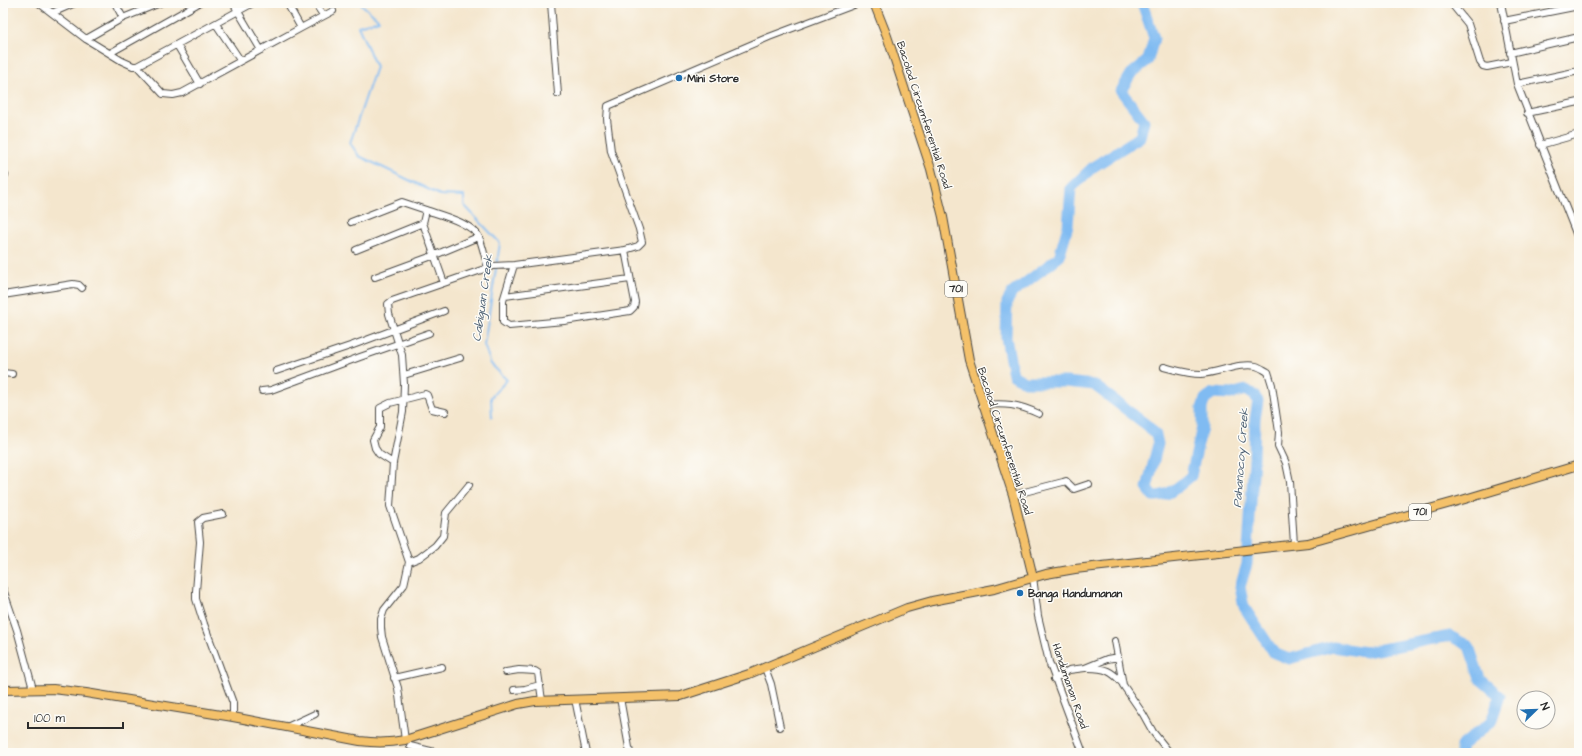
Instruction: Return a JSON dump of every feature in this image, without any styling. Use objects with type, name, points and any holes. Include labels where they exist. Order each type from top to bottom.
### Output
[{"type":"main road","name":"Bacolod Circumferential Road","points":[[874,3],[887,36],[932,169],[943,217],[969,360],[982,405],[1013,495],[1033,578]]},
{"type":"main road","name":"701","points":[[1033,578],[1075,569],[1308,543],[1500,489],[1579,465]]},
{"type":"main road","points":[[3,690],[33,689],[80,692],[233,716],[372,743],[408,742],[518,704],[542,700],[673,697],[688,695],[765,668],[907,608],[932,601],[994,589],[1033,578]]},
{"type":"street","points":[[39,3],[86,39],[128,64],[136,66],[163,94],[173,95],[182,93],[200,84],[240,60],[333,11]]},
{"type":"street","points":[[52,12],[75,3]]},
{"type":"street","points":[[115,3],[123,18]]},
{"type":"street","points":[[86,39],[123,18],[160,3]]},
{"type":"street","points":[[110,53],[199,3]]},
{"type":"street","points":[[233,3],[261,50]]},
{"type":"street","points":[[136,66],[253,3]]},
{"type":"street","points":[[287,3],[301,28]]},
{"type":"street","points":[[315,3],[323,15]]},
{"type":"street","points":[[551,3],[558,94]]},
{"type":"street","points":[[411,753],[398,688],[382,637],[381,619],[384,610],[404,585],[408,562],[390,506],[393,464],[403,412],[404,375],[402,355],[387,308],[390,303],[502,264],[514,264],[625,250],[638,246],[641,244],[642,239],[612,151],[607,119],[608,106],[769,37],[859,3]]},
{"type":"street","points":[[1451,3],[1468,24],[1480,62],[1483,66],[1487,67],[1512,62]]},
{"type":"street","points":[[1495,3],[1502,11]]},
{"type":"street","points":[[1501,3],[1517,84],[1540,146],[1576,230],[1579,241]]},
{"type":"street","points":[[1504,21],[1579,6]]},
{"type":"street","points":[[216,24],[240,60]]},
{"type":"street","points":[[1510,53],[1579,37]]},
{"type":"street","points":[[177,45],[200,84]]},
{"type":"street","points":[[1517,84],[1579,72]]},
{"type":"street","points":[[1527,113],[1579,102]]},
{"type":"street","points":[[1540,146],[1579,134]]},
{"type":"street","points":[[351,222],[402,202],[464,224],[473,230],[478,237],[491,267]]},
{"type":"street","points":[[426,210],[423,223],[444,283]]},
{"type":"street","points":[[356,250],[423,223]]},
{"type":"street","points":[[375,277],[435,255],[478,237]]},
{"type":"street","points":[[514,264],[505,296],[502,318],[503,322],[509,326],[564,321],[630,311],[634,308],[635,302],[625,250]]},
{"type":"street","points":[[505,296],[630,279]]},
{"type":"street","points":[[3,295],[73,284],[82,288]]},
{"type":"street","points":[[276,371],[444,311]]},
{"type":"street","points":[[262,391],[271,390],[360,356],[429,332]]},
{"type":"street","points":[[404,375],[460,358]]},
{"type":"street","points":[[1164,367],[1200,374],[1256,366],[1268,372],[1272,385],[1278,426],[1278,446],[1286,463],[1290,482],[1294,544]]},
{"type":"street","points":[[3,373],[12,374]]},
{"type":"street","points":[[393,464],[379,454],[375,448],[373,440],[380,427],[380,408],[390,403],[426,394],[432,409],[445,412]]},
{"type":"street","points":[[982,405],[1003,403],[1028,409],[1039,414]]},
{"type":"street","points":[[1013,495],[1066,481],[1074,489],[1089,484]]},
{"type":"street","points":[[408,562],[419,558],[435,546],[442,536],[446,513],[469,486]]},
{"type":"street","points":[[223,514],[203,518],[198,522],[200,542],[196,599],[233,703],[233,716]]},
{"type":"street","name":"Handumanan Road","points":[[1033,578],[1039,621],[1054,679],[1081,753]]},
{"type":"street","points":[[3,589],[17,630],[33,689]]},
{"type":"street","points":[[1115,640],[1123,685]]},
{"type":"street","points":[[1084,668],[1107,659],[1118,657]]},
{"type":"street","points":[[394,678],[442,668]]},
{"type":"street","points":[[765,668],[772,684],[780,727]]},
{"type":"street","points":[[1054,679],[1069,670],[1084,668],[1102,668],[1111,673],[1123,685],[1143,714],[1153,732],[1169,752]]},
{"type":"street","points":[[506,672],[519,670],[535,671],[538,673],[542,700]]},
{"type":"street","points":[[514,690],[540,686]]},
{"type":"street","points":[[620,698],[630,753]]},
{"type":"street","points":[[575,699],[586,753]]},
{"type":"street","points":[[288,727],[315,714]]},
{"type":"street","points":[[408,742],[439,753]]},
{"type":"waterway","name":"Cabiguan Creek","points":[[360,3],[379,20],[358,26],[376,67],[350,143],[359,156],[440,195],[464,196],[464,205],[500,243],[484,345],[491,364],[507,380],[491,397],[492,417]]},
{"type":"waterway","name":"Pahanocoy Creek","points":[[1142,3],[1154,38],[1148,60],[1131,74],[1121,91],[1144,121],[1140,137],[1093,167],[1071,188],[1068,226],[1059,257],[1012,293],[1007,302],[1006,338],[1013,375],[1025,382],[1066,382],[1094,385],[1148,426],[1156,435],[1158,444],[1147,488],[1153,496],[1169,493],[1191,476],[1202,427],[1202,408],[1205,399],[1213,393],[1231,394],[1246,390],[1254,395],[1258,401],[1255,419],[1247,564],[1240,587],[1244,607],[1274,653],[1289,659],[1333,647],[1366,652],[1450,636],[1469,646],[1480,679],[1500,696],[1491,722],[1461,746],[1461,753]]},
{"type":"place","name":"Mini Store","points":[[679,78]]},
{"type":"place","name":"Banga Handumanan","points":[[1020,593]]}]
